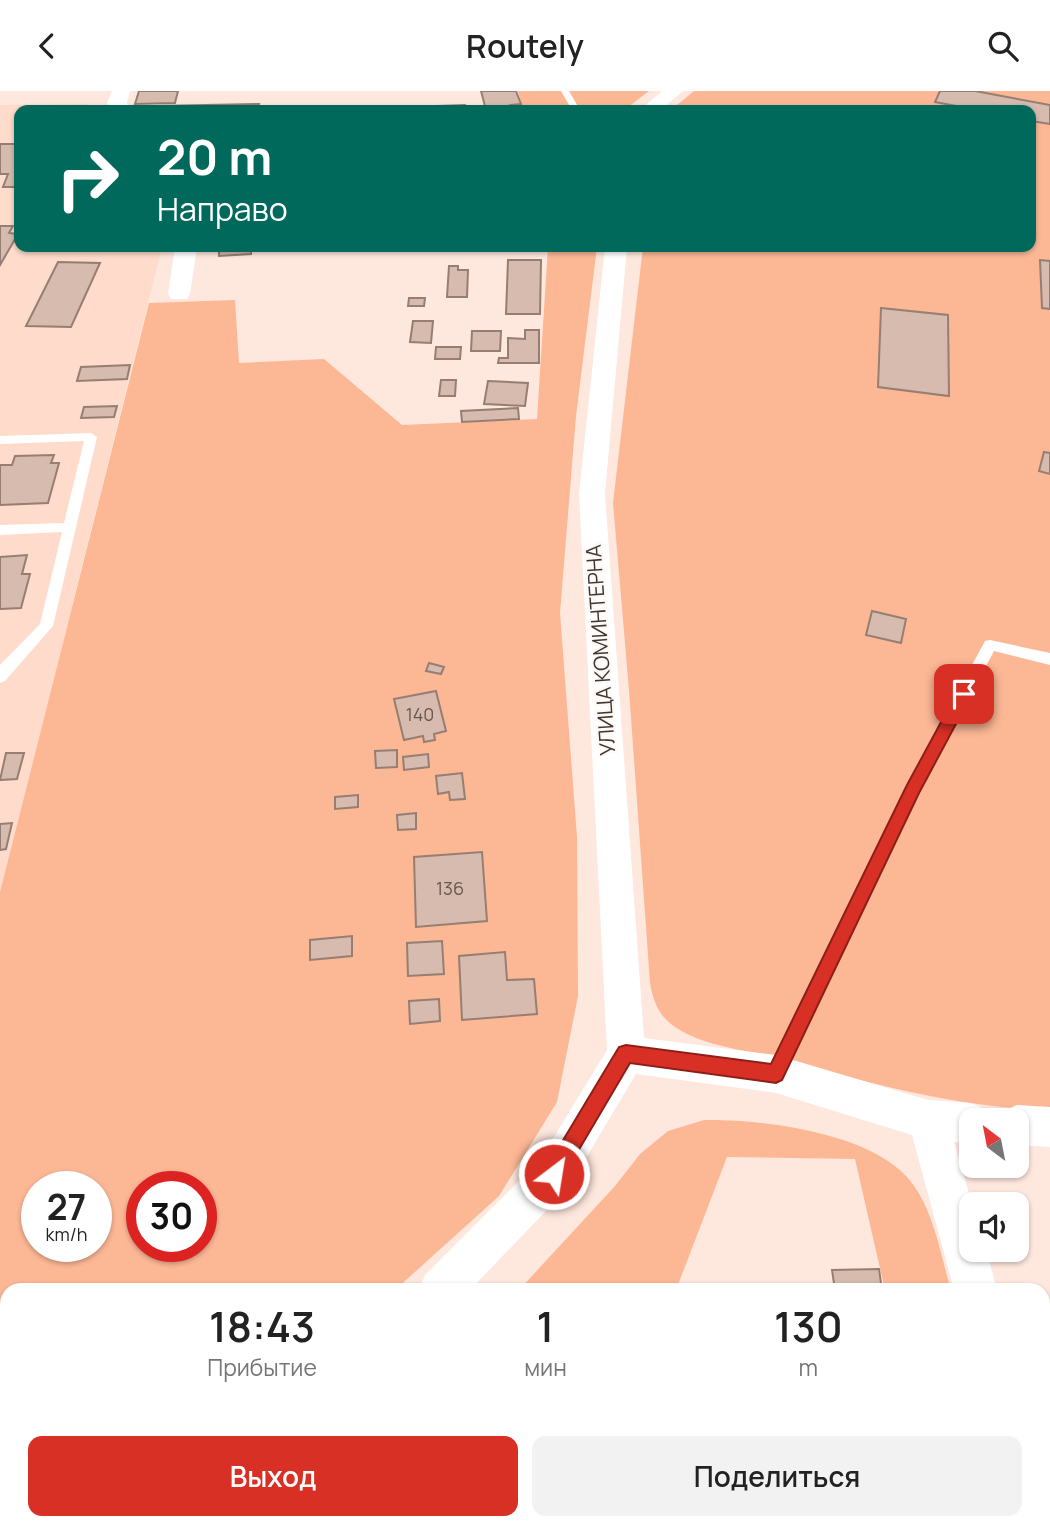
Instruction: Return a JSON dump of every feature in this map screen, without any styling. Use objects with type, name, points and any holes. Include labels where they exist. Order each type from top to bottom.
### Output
[{"type":"street","points":[[656,105],[674,91]]},
{"type":"street","points":[[179,294],[185,252]]},
{"type":"street","name":"УЛИЦА КОМИНТЕРНА","points":[[616,252],[592,494],[626,1053]]},
{"type":"street","points":[[447,1283],[554,1174],[626,1053],[776,1074],[928,1120],[959,1122]]},
{"type":"street","points":[[928,1120],[974,1283]]},
{"type":"street","points":[[1029,1126],[1050,1127]]},
{"type":"lane","points":[[0,440],[91,437],[46,626],[2,671],[0,677]]},
{"type":"lane","points":[[0,530],[69,527]]},
{"type":"lane","points":[[776,1074],[913,790],[990,645],[1050,659]]},
{"type":"shaded area","points":[[518,91],[649,91],[631,105],[522,105]]},
{"type":"shaded area","points":[[694,91],[1050,91],[1050,1109],[981,1105],[875,1084],[694,1037],[671,1024],[662,1015],[654,1000],[650,983],[613,503],[642,252],[1036,252],[1036,105],[677,105]]},
{"type":"shaded area","points":[[87,104],[88,105],[14,105],[14,252],[161,252],[0,892],[0,105]]},
{"type":"shaded area","points":[[548,252],[596,252],[576,416],[560,613],[577,837],[578,996],[557,1102],[499,1196],[403,1283],[0,1283],[0,892],[149,303],[235,300],[239,363],[324,359],[402,425],[537,419]]},
{"type":"shaded area","points":[[704,1120],[754,1122],[811,1131],[839,1139],[888,1161],[906,1176],[923,1201],[949,1283],[883,1283],[855,1159],[727,1157],[679,1283],[525,1283],[615,1186],[640,1154],[668,1131]]},
{"type":"building","points":[[139,91],[178,91],[175,103],[135,104]]},
{"type":"building","points":[[481,91],[516,91],[521,104],[510,105],[485,105]]},
{"type":"building","points":[[940,91],[975,91],[1050,105],[1050,124],[1036,122],[1036,105],[951,105],[935,102]]},
{"type":"building","points":[[0,144],[14,144],[14,187],[3,187],[8,174],[0,174]]},
{"type":"building","points":[[0,226],[13,226],[9,233],[14,234],[14,241],[0,265]]},
{"type":"building","points":[[219,252],[251,252],[251,254],[219,256]]},
{"type":"building","points":[[508,260],[541,260],[540,314],[506,314]]},
{"type":"building","points":[[1040,260],[1050,261],[1050,309],[1042,308]]},
{"type":"building","points":[[58,262],[100,263],[71,327],[26,326]]},
{"type":"building","points":[[449,266],[468,270],[467,297],[447,297]]},
{"type":"building","points":[[409,298],[425,298],[424,306],[408,306]]},
{"type":"building","points":[[881,308],[948,315],[949,396],[878,387]]},
{"type":"building","points":[[413,321],[433,321],[431,343],[410,342]]},
{"type":"building","points":[[525,330],[539,330],[539,363],[498,363],[499,358],[508,358],[508,338],[525,339]]},
{"type":"building","points":[[472,331],[501,331],[500,351],[471,351]]},
{"type":"building","points":[[436,347],[461,347],[460,359],[435,359]]},
{"type":"building","points":[[130,365],[127,379],[77,381],[81,367]]},
{"type":"building","points":[[441,380],[456,380],[455,396],[439,396]]},
{"type":"building","points":[[488,381],[528,383],[525,406],[484,404]]},
{"type":"building","points":[[117,406],[114,417],[81,418],[84,407]]},
{"type":"building","points":[[518,408],[519,419],[462,422],[461,411]]},
{"type":"building","points":[[1044,452],[1050,453],[1050,474],[1039,471]]},
{"type":"building","points":[[54,455],[51,463],[59,463],[48,503],[0,505],[0,465],[12,465],[15,456]]},
{"type":"building","points":[[27,555],[22,574],[30,574],[21,608],[0,609],[0,557]]},
{"type":"building","points":[[872,611],[906,619],[901,643],[866,635]]},
{"type":"building","points":[[429,663],[444,667],[441,674],[426,671]]},
{"type":"building","points":[[436,691],[446,731],[434,734],[435,740],[424,742],[423,736],[404,740],[394,699]]},
{"type":"building","points":[[397,750],[397,767],[376,768],[375,751]]},
{"type":"building","points":[[6,753],[24,753],[17,779],[0,780]]},
{"type":"building","points":[[428,754],[429,767],[404,770],[403,757]]},
{"type":"building","points":[[462,773],[465,799],[450,800],[449,792],[438,794],[436,776]]},
{"type":"building","points":[[358,795],[358,807],[335,809],[335,797]]},
{"type":"building","points":[[416,813],[416,829],[398,830],[397,815]]},
{"type":"building","points":[[12,823],[6,849],[0,850],[0,824]]},
{"type":"building","points":[[482,852],[487,921],[416,927],[414,857]]},
{"type":"building","points":[[352,936],[352,956],[310,960],[310,940]]},
{"type":"building","points":[[442,941],[444,974],[408,976],[407,943]]},
{"type":"building","points":[[505,952],[507,980],[534,979],[537,1014],[462,1020],[459,956]]},
{"type":"building","points":[[439,999],[440,1021],[410,1024],[409,1001]]},
{"type":"building","points":[[879,1269],[881,1283],[834,1283],[832,1270]]},
{"type":"route","points":[[554,1174],[626,1053],[776,1074],[913,790],[964,694]]}]
